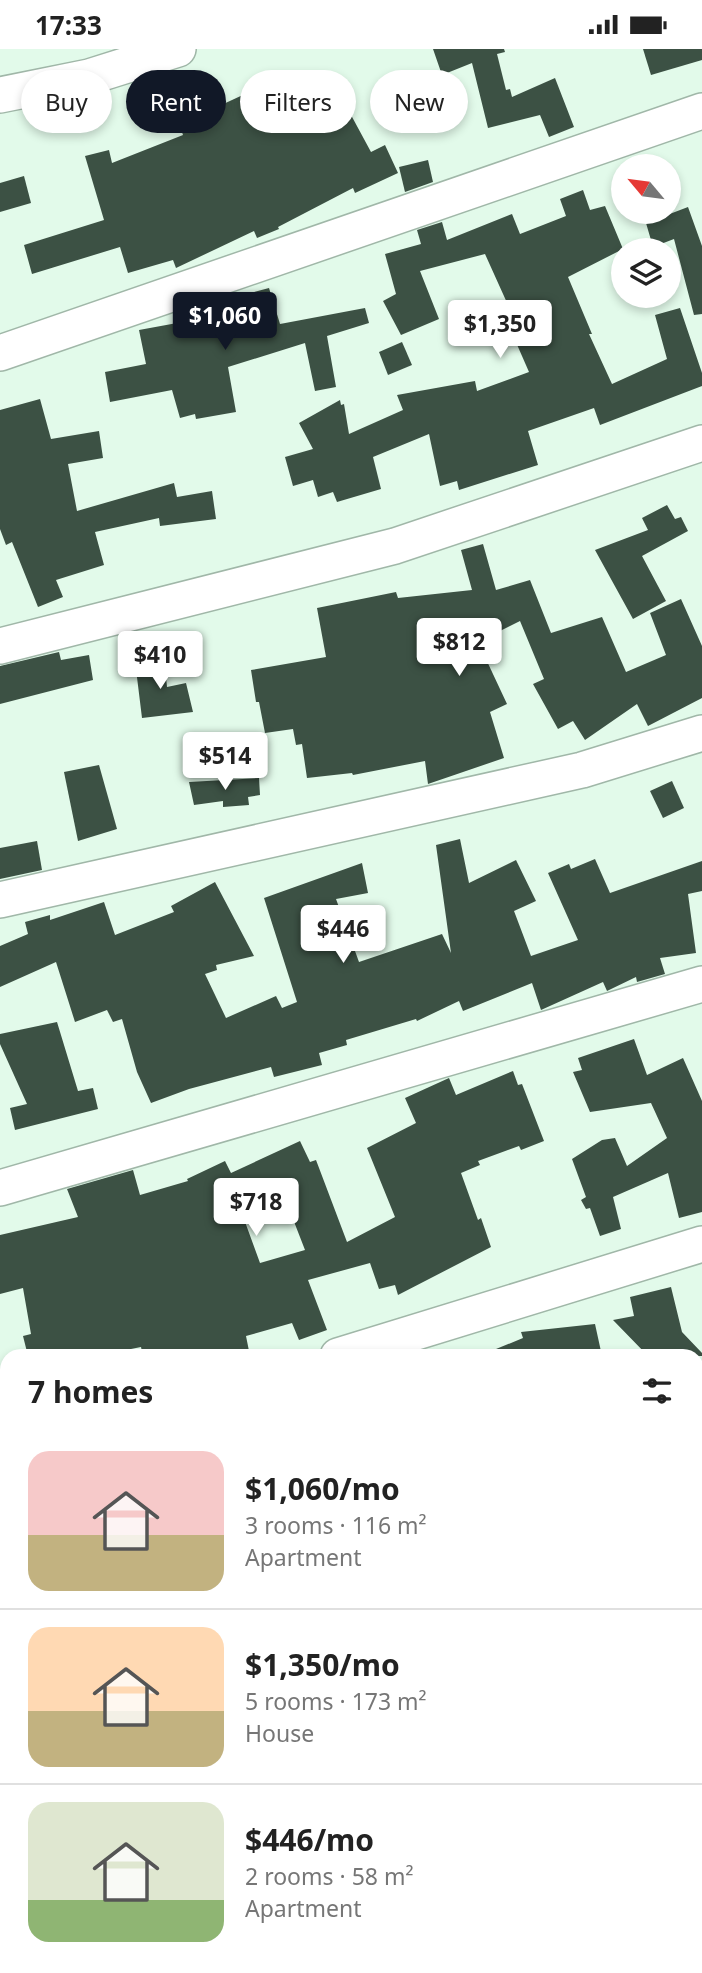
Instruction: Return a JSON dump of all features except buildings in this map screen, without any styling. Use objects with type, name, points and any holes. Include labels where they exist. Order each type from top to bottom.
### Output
[{"type":"street","points":[[0,95],[89,77],[178,49]]},
{"type":"street","points":[[0,353],[702,111]]},
{"type":"street","points":[[0,646],[395,546],[702,443]]},
{"type":"street","points":[[0,900],[582,770],[702,733]]},
{"type":"street","points":[[0,1188],[702,984]]},
{"type":"street","points":[[361,1349],[702,1244]]}]
